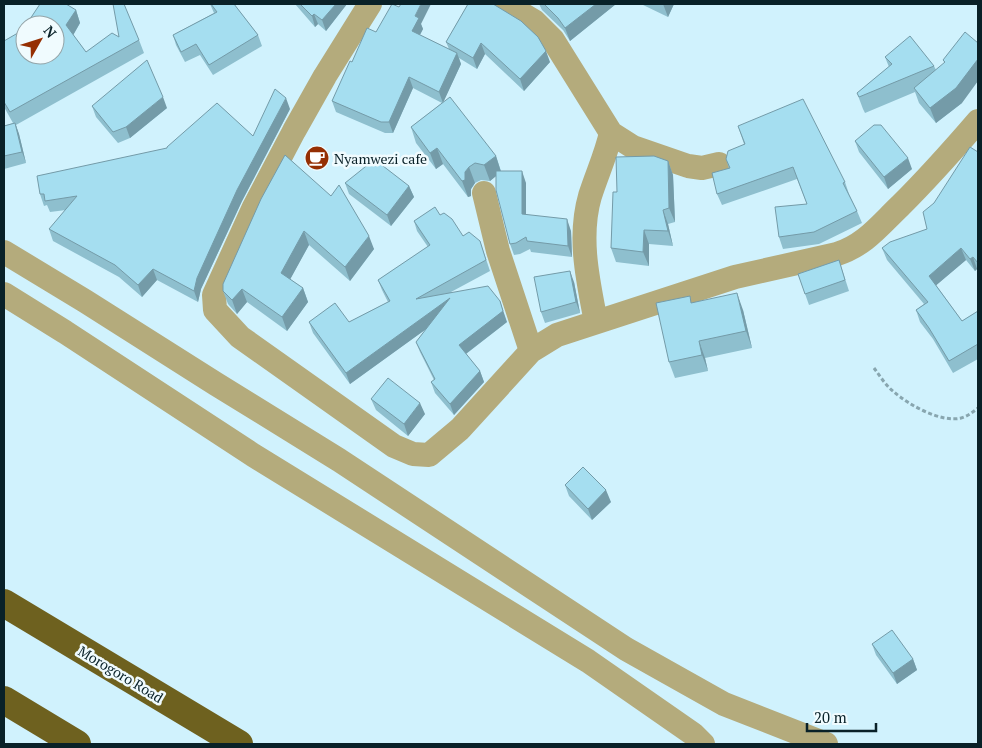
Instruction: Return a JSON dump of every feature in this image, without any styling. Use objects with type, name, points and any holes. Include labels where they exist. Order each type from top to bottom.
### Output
[{"type":"highway","name":"Morogoro Road","points":[[4,603],[239,744]]},
{"type":"highway","points":[[4,700],[77,744]]},
{"type":"street","points":[[370,4],[325,76],[254,207],[214,295],[215,310],[240,337],[394,446],[413,454],[429,455],[460,429],[531,350],[557,335],[735,276],[837,254],[851,249],[881,225],[917,189],[978,121]]},
{"type":"street","points":[[505,4],[534,22],[553,40],[611,133],[632,147],[688,166],[702,168],[719,164]]},
{"type":"street","points":[[596,322],[585,269],[585,223],[590,197],[607,152],[611,133]]},
{"type":"street","points":[[484,193],[498,251],[531,350]]},
{"type":"street","points":[[4,252],[85,300],[339,460],[626,649],[724,704],[826,744]]},
{"type":"street","points":[[4,294],[253,455],[588,661],[693,734],[703,744]]},
{"type":"path","points":[[874,368],[893,392],[921,410],[954,419],[967,416],[978,408]]},
{"type":"building","points":[[40,4],[66,4],[76,10],[66,25],[86,52],[112,33],[119,37],[113,4],[124,4],[139,40],[10,112],[4,102],[4,41],[15,35],[15,65],[65,65],[65,15],[33,15]]},
{"type":"building","points":[[211,4],[234,4],[258,35],[209,65],[196,44],[181,52],[173,35],[217,12]]},
{"type":"building","points":[[300,4],[336,4],[322,20],[314,14],[312,16]]},
{"type":"building","points":[[392,4],[399,7],[401,4],[421,4],[415,16],[419,18],[412,31],[457,53],[439,92],[409,77],[389,122],[381,122],[332,101],[367,28],[376,32]]},
{"type":"building","points":[[468,4],[493,4],[521,21],[538,37],[546,51],[520,79],[481,43],[473,58],[446,42]]},
{"type":"building","points":[[544,4],[596,4],[565,28]]},
{"type":"building","points":[[965,32],[978,43],[978,59],[956,88],[930,108],[914,88],[945,62],[943,60]]},
{"type":"building","points":[[910,36],[934,66],[859,97],[857,93],[892,64],[885,57]]},
{"type":"building","points":[[147,60],[163,97],[126,127],[113,132],[92,106]]},
{"type":"building","points":[[275,89],[286,98],[237,190],[197,278],[194,291],[153,269],[138,285],[115,265],[49,229],[77,196],[45,201],[44,194],[40,194],[37,176],[167,148],[217,103],[253,136]]},
{"type":"building","points":[[450,97],[496,156],[484,165],[475,163],[469,167],[465,172],[465,180],[462,181],[437,148],[430,153],[411,127]]},
{"type":"building","points":[[803,99],[845,182],[843,183],[857,211],[814,232],[779,237],[775,207],[807,204],[793,167],[717,194],[712,173],[730,168],[726,159],[728,151],[745,144],[738,126]]},
{"type":"building","points":[[15,123],[22,152],[4,156],[4,126]]},
{"type":"building","points":[[874,125],[881,125],[908,158],[884,177],[855,141]]},
{"type":"building","points":[[970,147],[978,152],[978,263],[973,257],[970,259],[961,248],[929,276],[962,321],[978,311],[978,344],[949,361],[916,310],[928,302],[882,248],[890,242],[927,229],[923,212],[934,203]]},
{"type":"building","points":[[285,155],[331,196],[339,185],[369,236],[345,267],[304,231],[281,273],[303,288],[282,317],[242,289],[232,300],[223,291],[223,284],[261,199]]},
{"type":"building","points":[[654,156],[668,161],[669,208],[663,210],[668,231],[644,230],[643,252],[611,248],[613,192],[617,192],[616,157]]},
{"type":"building","points":[[374,159],[409,186],[387,215],[345,183]]},
{"type":"building","points":[[496,171],[522,171],[522,214],[567,219],[568,246],[527,241],[526,237],[510,244],[496,190]]},
{"type":"building","points":[[435,207],[440,215],[444,213],[452,219],[463,236],[469,232],[480,241],[486,260],[416,299],[488,286],[500,301],[503,311],[459,345],[480,371],[450,404],[431,382],[435,379],[416,342],[450,298],[346,373],[309,322],[335,303],[349,322],[390,301],[378,280],[430,245],[414,221]]},
{"type":"building","points":[[839,260],[845,280],[805,294],[798,274]]},
{"type":"building","points":[[570,271],[576,302],[541,312],[534,277]]},
{"type":"building","points":[[737,293],[746,331],[699,341],[702,355],[669,362],[656,303],[690,296],[691,303]]},
{"type":"building","points":[[388,378],[420,403],[404,424],[371,399]]},
{"type":"building","points":[[583,467],[606,490],[588,509],[565,485]]},
{"type":"building","points":[[892,630],[913,659],[893,673],[872,644]]},
{"type":"place","name":"Nyamwezi cafe","points":[[317,158]]}]
